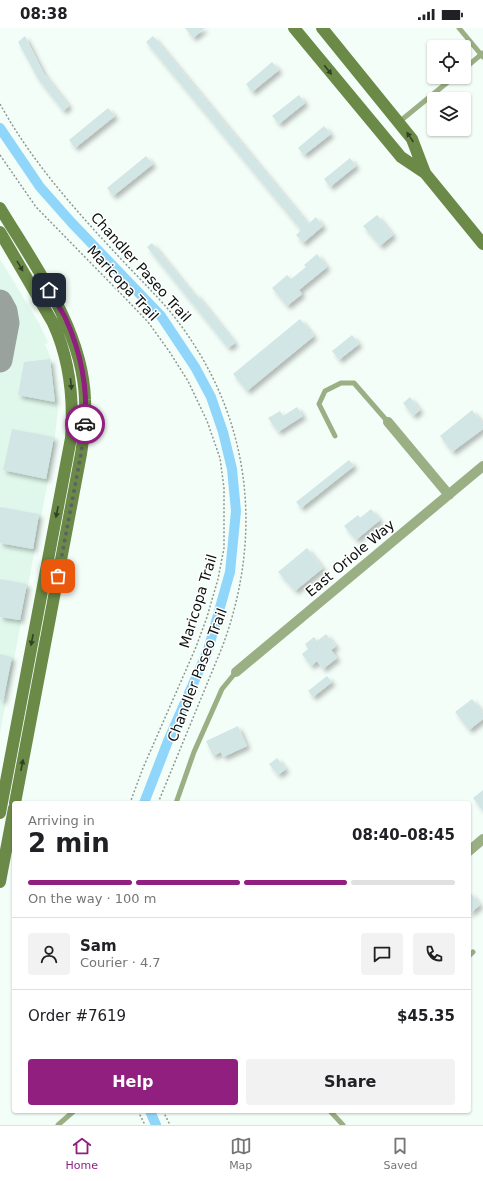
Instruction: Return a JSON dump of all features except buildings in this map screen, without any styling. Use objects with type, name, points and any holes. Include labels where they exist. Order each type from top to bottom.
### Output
[{"type":"street","points":[[294,28],[400,157],[425,173],[483,244]]},
{"type":"street","points":[[304,40],[318,28]]},
{"type":"street","points":[[322,28],[412,139],[425,173]]},
{"type":"street","points":[[0,208],[64,317],[79,358],[85,399],[85,417],[81,454],[15,801]]},
{"type":"street","points":[[0,232],[53,323],[65,354],[70,377],[73,418],[71,438],[0,813]]},
{"type":"street","points":[[30,283],[41,277]]},
{"type":"street","points":[[388,422],[449,495]]},
{"type":"street","name":"East Oriole Way","points":[[236,672],[483,466]]},
{"type":"street","points":[[0,882],[12,819]]},
{"type":"street","points":[[471,849],[483,839]]},
{"type":"lane","points":[[459,28],[482,55],[471,64]]},
{"type":"lane","points":[[398,122],[445,84]]},
{"type":"lane","points":[[335,436],[319,404],[325,391],[341,383],[354,383],[388,422]]},
{"type":"lane","points":[[177,801],[194,752],[222,689],[236,672]]},
{"type":"lane","points":[[58,1125],[72,1113]]},
{"type":"lane","points":[[332,1113],[343,1125]]},
{"type":"path","name":"Chandler Paseo Trail","points":[[0,104],[30,153],[50,179],[92,228],[168,309],[184,330],[216,382],[227,409],[240,456],[247,515],[246,540],[241,583],[231,623],[223,645],[159,801]]},
{"type":"path","name":"Maricopa Trail","points":[[0,155],[36,207],[139,313],[169,351],[188,381],[207,420],[220,458],[224,488],[224,548],[218,579],[207,617],[196,647],[143,768],[131,801]]},
{"type":"path","points":[[139,1113],[144,1125]]},
{"type":"path","points":[[164,1113],[170,1125]]},
{"type":"shaded area","points":[[0,259],[40,325],[48,343],[45,344],[51,359],[58,409],[53,454],[0,733]]},
{"type":"waterway","points":[[0,128],[40,187],[71,222],[161,316],[195,367],[211,397],[223,432],[232,469],[236,511],[230,572],[208,650],[168,741],[145,801]]},
{"type":"waterway","points":[[151,1113],[156,1125]]},
{"type":"taxiway","points":[[0,302],[5,311],[7,323],[0,360]]},
{"type":"way so far","points":[[58,576],[81,454],[85,424]]},
{"type":"route","points":[[49,290],[64,317],[79,358],[85,399],[85,424]]}]
